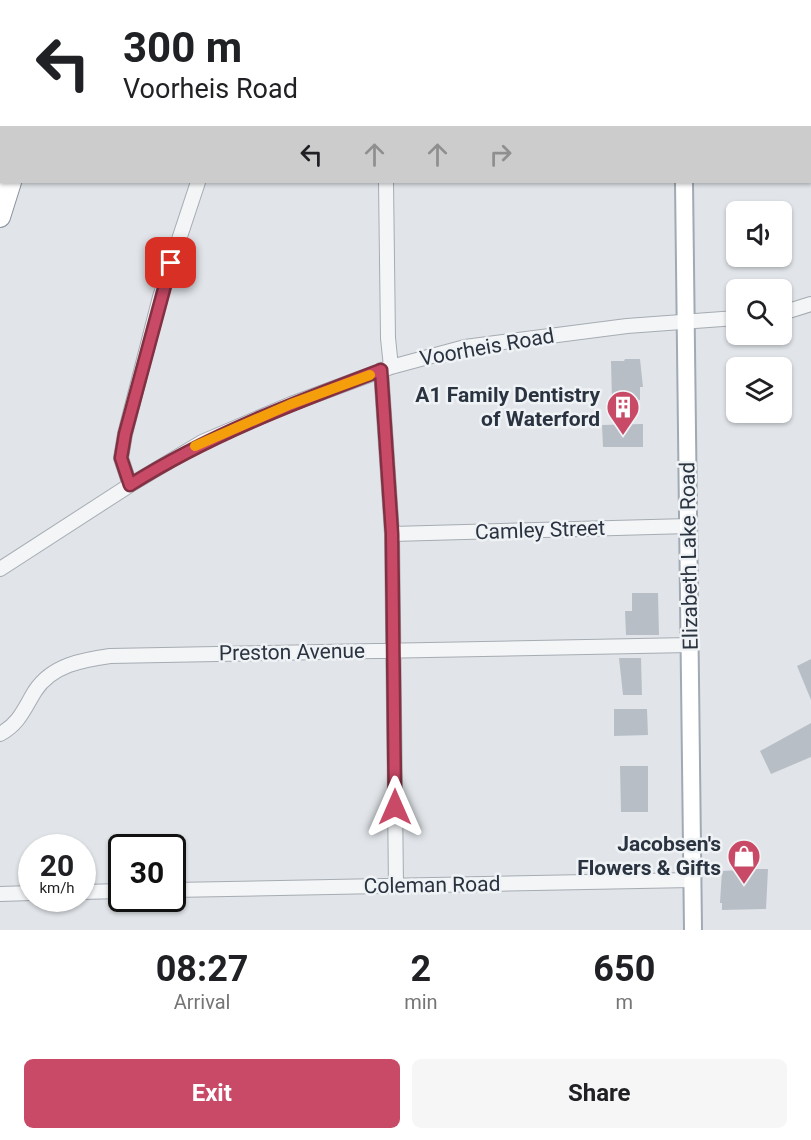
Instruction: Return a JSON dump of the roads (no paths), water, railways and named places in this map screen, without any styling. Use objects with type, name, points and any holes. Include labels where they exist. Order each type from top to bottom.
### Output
[{"type":"highway","points":[[0,217],[11,183]]},
{"type":"main road","name":"Elizabeth Lake Road","points":[[684,183],[693,930]]},
{"type":"street","points":[[130,485],[121,458],[125,434],[160,297],[198,183]]},
{"type":"street","points":[[386,183],[388,338],[386,369],[395,651],[396,885]]},
{"type":"street","points":[[792,310],[811,304]]},
{"type":"street","name":"Voorheis Road","points":[[0,569],[170,460],[238,426],[386,369],[465,347],[686,321],[726,319]]},
{"type":"street","name":"Camley Street","points":[[392,534],[688,526]]},
{"type":"street","name":"Preston Avenue","points":[[0,734],[14,727],[36,689],[53,673],[76,661],[110,656],[690,645]]},
{"type":"street","name":"Coleman Road","points":[[186,890],[692,880]]},
{"type":"street","points":[[0,894],[18,893]]},
{"type":"place","name":"A1 Family Dentistry of Waterford","points":[[623,436]]},
{"type":"place","name":"Jacobsen's Flowers & Gifts","points":[[744,885]]}]
